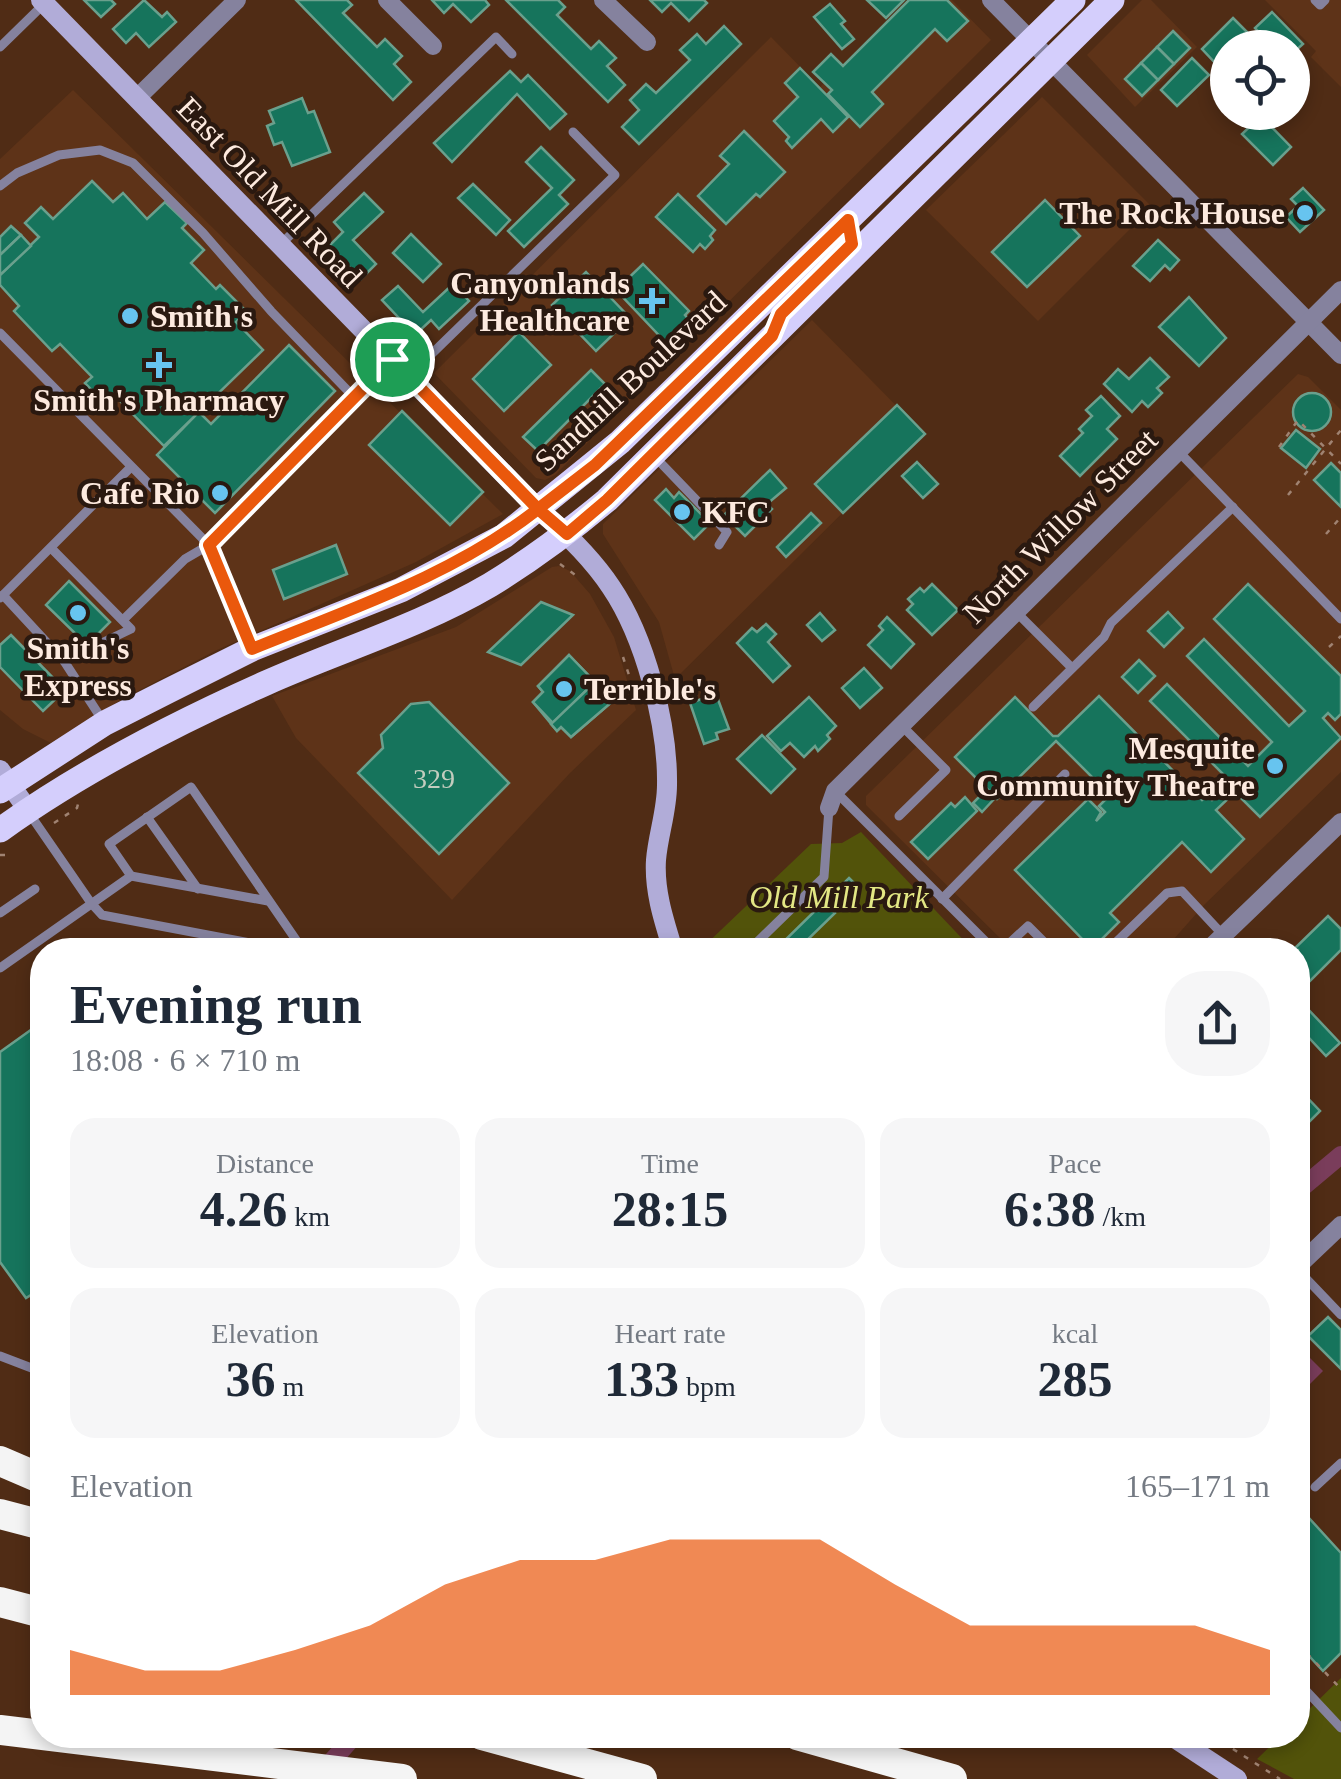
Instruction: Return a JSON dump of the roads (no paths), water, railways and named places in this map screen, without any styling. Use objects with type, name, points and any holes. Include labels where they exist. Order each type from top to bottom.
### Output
[{"type":"highway","points":[[0,1460],[30,1474]]},
{"type":"highway","points":[[0,1514],[30,1523]]},
{"type":"highway","points":[[0,1602],[30,1610]]},
{"type":"highway","points":[[0,1730],[30,1734]]},
{"type":"highway","points":[[152,1748],[402,1779]]},
{"type":"highway","points":[[529,1748],[642,1779]]},
{"type":"highway","points":[[843,1748],[952,1779]]},
{"type":"main road","name":"Sandhill Boulevard","points":[[0,830],[34,820],[118,756],[267,682],[413,622],[488,586],[567,534],[772,336],[1040,51],[1074,0]]},
{"type":"main road","name":"Sandhill Boulevard","points":[[3,782],[104,723],[252,649],[401,590],[504,536],[595,465],[848,220],[1040,51],[1112,0]]},
{"type":"main road","points":[[772,336],[781,314],[852,244],[848,220]]},
{"type":"street","points":[[137,98],[237,0]]},
{"type":"street","points":[[386,0],[434,46]]},
{"type":"street","points":[[604,0],[647,42]]},
{"type":"street","points":[[991,0],[1341,355]]},
{"type":"street","name":"East Old Mill Road","points":[[43,2],[538,509],[567,534],[613,590],[638,642],[660,716],[667,781],[666,813],[656,861],[657,892],[670,938]]},
{"type":"street","name":"North Willow Street","points":[[832,800],[902,725],[1341,290]]},
{"type":"street","points":[[3,782],[34,820]]},
{"type":"street","points":[[1221,938],[1341,822]]},
{"type":"street","points":[[1310,1256],[1341,1225]]},
{"type":"street","points":[[1190,1748],[1237,1779]]},
{"type":"lane","points":[[1315,0],[1320,5],[1325,0]]},
{"type":"lane","points":[[0,47],[43,2]]},
{"type":"lane","points":[[280,245],[496,37],[512,54]]},
{"type":"lane","points":[[409,377],[615,175],[573,132]]},
{"type":"lane","points":[[0,186],[17,173],[59,155],[100,150],[133,163],[354,397]]},
{"type":"lane","points":[[0,333],[209,545],[252,649]]},
{"type":"lane","points":[[124,620],[185,559],[209,545],[392,359]]},
{"type":"lane","points":[[1178,451],[1341,619]]},
{"type":"lane","points":[[652,454],[727,532],[719,544]]},
{"type":"lane","points":[[104,723],[64,660],[1,597],[132,467]]},
{"type":"lane","points":[[1033,707],[1104,636],[1111,623],[1232,507]]},
{"type":"lane","points":[[51,548],[131,629],[64,660]]},
{"type":"lane","points":[[1016,612],[1072,668]]},
{"type":"lane","points":[[899,816],[946,770],[902,725]]},
{"type":"lane","points":[[942,898],[1065,774]]},
{"type":"lane","points":[[268,901],[131,876],[108,844],[192,786],[294,938]]},
{"type":"lane","points":[[832,800],[982,938]]},
{"type":"lane","points":[[761,938],[824,876],[832,800]]},
{"type":"lane","points":[[148,818],[198,888]]},
{"type":"lane","points":[[34,820],[90,904],[102,915],[224,938]]},
{"type":"lane","points":[[42,938],[131,876]]},
{"type":"lane","points":[[0,914],[35,889]]},
{"type":"lane","points":[[1120,938],[1167,892],[1182,892],[1224,935]]},
{"type":"lane","points":[[1015,938],[1028,926],[1040,938]]},
{"type":"lane","points":[[0,968],[30,947]]},
{"type":"lane","points":[[1310,1281],[1341,1316]]},
{"type":"lane","points":[[0,1356],[30,1367]]},
{"type":"lane","points":[[1315,1488],[1341,1463]]},
{"type":"lane","points":[[1310,1695],[1341,1728]]},
{"type":"waterway","points":[[1310,1181],[1341,1155]]},
{"type":"waterway","points":[[323,1771],[343,1748]]},
{"type":"place","name":"The Rock House","points":[[1305,213]]},
{"type":"place","name":"Canyonlands Healthcare","points":[[652,301]]},
{"type":"place","name":"Smith's","points":[[130,316]]},
{"type":"place","name":"Smith's Pharmacy","points":[[159,365]]},
{"type":"place","name":"Cafe Rio","points":[[220,493]]},
{"type":"place","name":"KFC","points":[[682,512]]},
{"type":"place","name":"Smith's Express","points":[[78,613]]},
{"type":"place","name":"Terrible's","points":[[564,689]]},
{"type":"place","name":"Mesquite Community Theatre","points":[[1275,766]]},
{"type":"park label","name":"Old Mill Park","points":[[839,897]]}]
